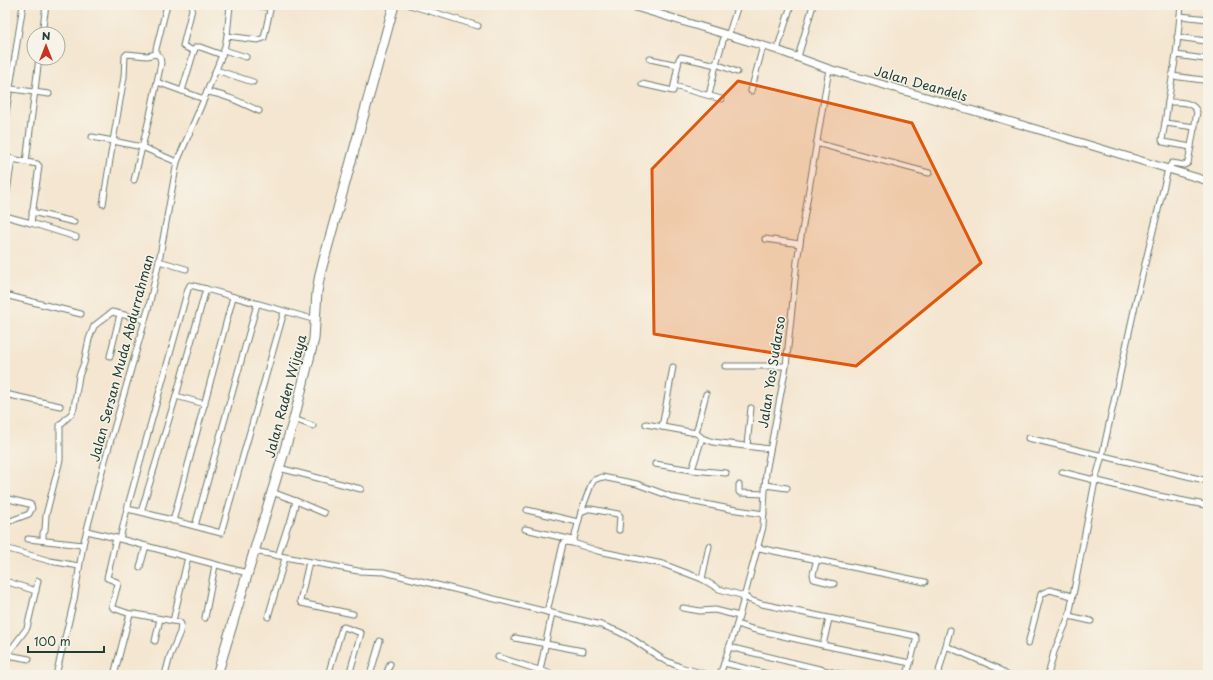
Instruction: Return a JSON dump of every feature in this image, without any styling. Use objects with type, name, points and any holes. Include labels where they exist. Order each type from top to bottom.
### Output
[{"type":"highway","name":"Jalan Raden Wijaya","points":[[217,675],[294,419],[314,339],[317,292],[320,274],[394,5]]},
{"type":"street","points":[[5,119],[7,88],[23,5]]},
{"type":"street","points":[[43,26],[46,5]]},
{"type":"street","points":[[134,180],[150,115],[161,61],[160,57],[156,54],[156,49],[167,5]]},
{"type":"street","points":[[193,5],[182,44],[183,46],[194,51]]},
{"type":"street","name":"Jalan Sersan Muda Abdurrahman","points":[[56,675],[74,600],[83,545],[102,471],[145,320],[159,261],[177,162],[223,52],[227,36],[230,5]]},
{"type":"street","points":[[227,36],[258,40],[264,38],[270,10],[267,7],[257,5]]},
{"type":"street","points":[[410,5],[478,26]]},
{"type":"street","name":"Jalan Deandels","points":[[628,5],[777,50],[829,68],[1038,129],[1208,181]]},
{"type":"street","points":[[709,95],[716,65],[738,5]]},
{"type":"street","points":[[777,50],[791,5]]},
{"type":"street","points":[[798,57],[813,5]]},
{"type":"street","points":[[1181,5],[1176,55],[1162,140],[1163,142],[1191,147]]},
{"type":"street","points":[[1180,16],[1208,20]]},
{"type":"street","points":[[1177,37],[1206,40]]},
{"type":"street","points":[[182,91],[196,47],[199,46],[246,57]]},
{"type":"street","points":[[751,91],[763,46]]},
{"type":"street","points":[[103,204],[124,77],[125,56],[127,54],[150,56],[156,54]]},
{"type":"street","points":[[1176,55],[1205,59]]},
{"type":"street","points":[[642,84],[671,91],[674,90],[679,59],[681,57],[716,65],[737,72]]},
{"type":"street","points":[[650,59],[678,65]]},
{"type":"street","points":[[26,162],[38,66]]},
{"type":"street","name":"Jalan Yos Sudarso","points":[[720,675],[737,624],[759,548],[763,527],[765,485],[770,449],[786,366],[796,261],[829,68]]},
{"type":"street","points":[[216,70],[253,82]]},
{"type":"street","points":[[1172,76],[1203,80]]},
{"type":"street","points":[[157,82],[204,99]]},
{"type":"street","points":[[674,86],[720,99]]},
{"type":"street","points":[[7,88],[49,94]]},
{"type":"street","points":[[207,92],[237,100],[259,111]]},
{"type":"street","points":[[1048,675],[1054,652],[1069,616],[1095,480],[1102,456],[1136,301],[1168,169],[1172,163],[1186,165],[1191,147],[1197,112],[1192,105],[1168,102]]},
{"type":"street","points":[[1165,123],[1195,127]]},
{"type":"street","points":[[92,137],[142,147],[177,162]]},
{"type":"street","points":[[816,143],[929,173]]},
{"type":"street","points":[[5,156],[12,159],[37,164],[39,166],[30,223]]},
{"type":"street","points":[[5,204],[12,159]]},
{"type":"street","points":[[32,212],[74,222]]},
{"type":"street","points":[[5,216],[76,237]]},
{"type":"street","points":[[765,239],[800,244]]},
{"type":"street","points":[[159,261],[186,269]]},
{"type":"street","points":[[165,675],[170,656],[181,629],[181,624],[179,622],[130,614],[113,608],[112,606],[118,584],[117,582],[107,578],[188,290],[190,286],[206,289],[316,320]]},
{"type":"street","points":[[141,512],[206,289]]},
{"type":"street","points":[[5,295],[82,314]]},
{"type":"street","points":[[173,520],[233,297]]},
{"type":"street","points":[[195,526],[257,304]]},
{"type":"street","points":[[43,540],[46,515],[60,460],[60,425],[74,408],[88,339],[94,326],[112,312],[145,320]]},
{"type":"street","points":[[127,509],[221,533],[284,312]]},
{"type":"street","points":[[110,356],[120,314]]},
{"type":"street","points":[[725,366],[786,366]]},
{"type":"street","points":[[662,427],[673,367]]},
{"type":"street","points":[[5,394],[60,406]]},
{"type":"street","points":[[696,433],[706,394]]},
{"type":"street","points":[[176,396],[205,404]]},
{"type":"street","points":[[747,445],[751,408]]},
{"type":"street","points":[[294,419],[313,426]]},
{"type":"street","points":[[646,424],[696,433],[702,438],[720,443],[747,445],[770,449]]},
{"type":"street","points":[[692,470],[702,438]]},
{"type":"street","points":[[1028,438],[1208,481]]},
{"type":"street","points":[[655,464],[692,470],[726,473]]},
{"type":"street","points":[[279,468],[361,489]]},
{"type":"street","points":[[1062,472],[1205,505]]},
{"type":"street","points":[[573,542],[581,512],[591,485],[594,480],[602,477],[641,485],[660,494],[675,498],[764,514]]},
{"type":"street","points":[[739,485],[739,492],[764,494]]},
{"type":"street","points":[[765,485],[787,488]]},
{"type":"street","points":[[272,492],[324,513]]},
{"type":"street","points":[[5,498],[29,504],[32,508],[29,514],[5,523]]},
{"type":"street","points":[[278,556],[296,501]]},
{"type":"street","points":[[581,512],[588,508],[592,508],[618,514],[620,516],[619,530]]},
{"type":"street","points":[[528,510],[578,522]]},
{"type":"street","points":[[525,529],[573,542],[598,551],[663,564],[702,579],[719,589],[744,596],[750,600],[762,604],[915,636],[916,638],[907,675]]},
{"type":"street","points":[[87,531],[247,573]]},
{"type":"street","points":[[28,539],[83,545]]},
{"type":"street","points":[[540,673],[563,544],[566,542],[573,542]]},
{"type":"street","points":[[140,567],[146,546]]},
{"type":"street","points":[[702,579],[709,546]]},
{"type":"street","points":[[5,548],[50,561],[79,566]]},
{"type":"street","points":[[759,548],[925,582]]},
{"type":"street","points":[[254,551],[357,571],[384,572],[601,625],[631,638],[662,659],[680,667],[708,675]]},
{"type":"street","points":[[173,621],[188,557]]},
{"type":"street","points":[[268,617],[285,558]]},
{"type":"street","points":[[817,559],[813,574],[814,579],[834,584]]},
{"type":"street","points":[[309,562],[300,601],[301,603],[353,614]]},
{"type":"street","points":[[205,618],[215,565]]},
{"type":"street","points":[[6,675],[8,655],[27,628],[38,580]]},
{"type":"street","points":[[5,581],[36,591]]},
{"type":"street","points":[[1028,644],[1041,594],[1050,590],[1072,596]]},
{"type":"street","points":[[683,608],[700,611],[715,610],[739,616]]},
{"type":"street","points":[[114,675],[130,614]]},
{"type":"street","points":[[1069,616],[1091,622]]},
{"type":"street","points":[[821,645],[828,618]]},
{"type":"street","points":[[154,641],[160,619]]},
{"type":"street","points":[[737,624],[752,629],[821,645],[910,663]]},
{"type":"street","points":[[328,675],[342,628],[344,627],[361,633],[349,675]]},
{"type":"street","points":[[938,675],[950,630]]},
{"type":"street","points":[[515,638],[583,651]]},
{"type":"street","points":[[370,675],[380,641]]},
{"type":"street","points":[[946,646],[999,669],[1007,675]]},
{"type":"street","points":[[5,647],[11,650]]},
{"type":"street","points":[[729,647],[844,675]]},
{"type":"street","points":[[8,655],[28,659]]},
{"type":"street","points":[[498,657],[540,673],[555,675]]},
{"type":"street","points":[[724,663],[772,675]]},
{"type":"street","points":[[386,675],[390,664]]},
{"type":"highlighted area","points":[[738,81],[912,123],[981,263],[856,366],[654,334],[652,169]]}]
